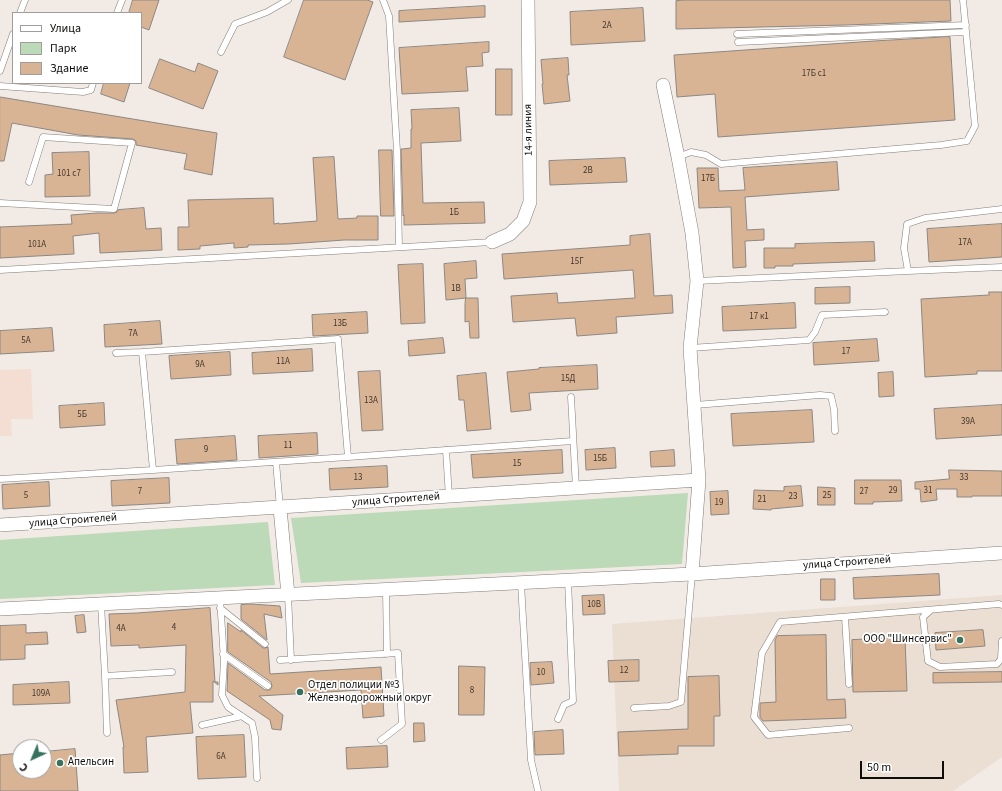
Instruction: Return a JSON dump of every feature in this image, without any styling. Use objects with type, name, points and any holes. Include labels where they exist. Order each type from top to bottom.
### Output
[{"type":"street","name":"14-я линия","points":[[492,242],[510,234],[523,221],[530,202],[528,0]]},
{"type":"street","points":[[663,85],[692,232],[697,281],[690,348],[699,480],[692,574]]},
{"type":"street","name":"улица Строителей","points":[[0,525],[699,480]]},
{"type":"street","points":[[0,609],[101,604],[220,603],[288,595],[280,508]]},
{"type":"street","name":"улица Строителей","points":[[288,595],[692,574],[1002,553]]},
{"type":"lane","points":[[20,12],[25,0]]},
{"type":"lane","points":[[117,12],[122,0]]},
{"type":"lane","points":[[221,52],[235,24],[267,12],[288,0]]},
{"type":"lane","points":[[383,0],[389,16],[397,151],[399,247]]},
{"type":"lane","points":[[678,157],[691,152],[706,155],[720,164],[967,142],[975,126],[963,0]]},
{"type":"lane","points":[[737,34],[966,25]]},
{"type":"lane","points":[[738,42],[966,32]]},
{"type":"lane","points":[[0,71],[12,37]]},
{"type":"lane","points":[[0,86],[83,92],[91,90],[93,84]]},
{"type":"lane","points":[[0,203],[114,209],[132,143],[43,137],[28,182]]},
{"type":"lane","points":[[908,271],[904,248],[907,224],[924,218],[1002,209]]},
{"type":"lane","points":[[0,270],[492,242]]},
{"type":"lane","points":[[697,281],[1002,267]]},
{"type":"lane","points":[[690,348],[809,340],[815,332],[822,315],[885,312]]},
{"type":"lane","points":[[116,353],[338,339],[348,457]]},
{"type":"lane","points":[[142,352],[153,470]]},
{"type":"lane","points":[[695,405],[820,395],[831,396],[834,409],[835,430]]},
{"type":"lane","points":[[571,396],[576,488]]},
{"type":"lane","points":[[0,479],[276,462],[573,441]]},
{"type":"lane","points":[[446,450],[449,497]]},
{"type":"lane","points":[[276,462],[280,508]]},
{"type":"lane","points":[[634,708],[669,706],[681,702],[692,574]]},
{"type":"lane","points":[[558,719],[564,705],[573,701],[568,580]]},
{"type":"lane","points":[[521,583],[531,760],[538,791]]},
{"type":"lane","points":[[386,590],[387,654]]},
{"type":"lane","points":[[288,595],[291,660]]},
{"type":"lane","points":[[220,603],[265,644]]},
{"type":"lane","points":[[220,603],[223,654],[222,695],[228,707],[252,723],[255,737],[257,778]]},
{"type":"lane","points":[[101,604],[107,733]]},
{"type":"lane","points":[[849,728],[768,734],[754,717],[762,653],[780,622],[999,604],[1002,605]]},
{"type":"lane","points":[[930,610],[923,617],[928,661],[940,667],[997,664],[1001,659],[1002,641]]},
{"type":"lane","points":[[845,616],[849,684]]},
{"type":"lane","points":[[280,660],[398,653],[402,724],[381,740]]},
{"type":"lane","points":[[223,654],[268,686]]},
{"type":"lane","points":[[105,676],[172,672]]},
{"type":"lane","points":[[202,725],[242,716]]},
{"type":"shaded area","points":[[31,369],[33,419],[11,419],[12,436],[0,436],[0,370]]},
{"type":"shaded area","points":[[1002,595],[1002,757],[953,791],[619,791],[612,624]]},
{"type":"green space","points":[[688,493],[682,564],[301,583],[291,518]]},
{"type":"green space","points":[[268,522],[275,585],[0,599],[0,540]]},
{"type":"building","points":[[133,0],[159,0],[149,30],[142,27],[142,12],[129,12]]},
{"type":"building","points":[[304,0],[367,0],[373,2],[345,80],[284,57]]},
{"type":"building","points":[[950,0],[951,21],[676,29],[676,1]]},
{"type":"building","points":[[485,6],[485,17],[399,22],[399,11]]},
{"type":"building","points":[[643,8],[645,41],[571,45],[570,12]]},
{"type":"building","points":[[950,37],[955,120],[718,137],[715,94],[677,97],[674,55]]},
{"type":"building","points":[[489,42],[489,52],[482,53],[483,66],[466,67],[468,91],[402,94],[399,48]]},
{"type":"building","points":[[568,58],[569,75],[567,75],[570,101],[544,104],[541,60]]},
{"type":"building","points":[[160,59],[195,72],[198,63],[218,71],[203,109],[149,88]]},
{"type":"building","points":[[496,69],[512,69],[512,115],[496,115]]},
{"type":"building","points":[[104,84],[130,84],[124,102],[101,94]]},
{"type":"building","points":[[0,97],[217,133],[212,175],[184,169],[187,154],[136,145],[136,141],[133,139],[78,135],[12,123],[4,161],[0,161]]},
{"type":"building","points":[[459,108],[461,141],[421,143],[423,203],[484,202],[485,223],[404,225],[401,149],[411,148],[411,110]]},
{"type":"building","points":[[379,150],[392,150],[394,216],[381,216]]},
{"type":"building","points":[[89,152],[90,196],[45,197],[45,175],[53,174],[52,153]]},
{"type":"building","points":[[334,157],[338,219],[357,218],[357,216],[378,216],[378,240],[344,240],[248,245],[248,247],[234,248],[234,243],[200,246],[200,249],[178,250],[178,227],[189,227],[188,200],[273,198],[274,224],[317,221],[313,158]]},
{"type":"building","points":[[625,158],[627,182],[550,185],[549,161]]},
{"type":"building","points":[[837,162],[839,190],[745,197],[747,230],[764,229],[764,240],[745,241],[746,267],[733,268],[731,207],[699,208],[697,168],[718,168],[719,191],[745,190],[743,168]]},
{"type":"building","points":[[144,208],[146,229],[161,228],[162,250],[100,253],[99,233],[73,236],[74,254],[0,258],[0,227],[72,224],[71,215],[114,213],[118,210]]},
{"type":"building","points":[[1002,224],[1002,257],[929,262],[927,229]]},
{"type":"building","points":[[650,234],[654,296],[672,295],[673,313],[616,317],[617,333],[577,336],[575,318],[513,322],[511,296],[557,293],[558,303],[635,298],[633,270],[504,279],[502,254],[630,245],[630,236]]},
{"type":"building","points":[[874,242],[875,261],[793,264],[793,266],[775,266],[775,268],[764,268],[764,248],[795,248],[795,244]]},
{"type":"building","points":[[476,261],[477,278],[465,279],[466,298],[446,300],[444,264]]},
{"type":"building","points":[[423,264],[425,323],[401,324],[398,265]]},
{"type":"building","points":[[850,287],[850,303],[815,304],[815,288]]},
{"type":"building","points":[[989,292],[1002,292],[1002,371],[977,371],[977,374],[925,377],[921,299],[989,295]]},
{"type":"building","points":[[466,298],[478,298],[479,338],[470,338],[469,321],[465,322]]},
{"type":"building","points":[[795,303],[796,328],[723,331],[722,307]]},
{"type":"building","points":[[367,312],[368,333],[313,336],[312,315]]},
{"type":"building","points":[[160,321],[162,344],[105,347],[104,325]]},
{"type":"building","points":[[52,328],[54,351],[0,354],[0,331]]},
{"type":"building","points":[[443,338],[445,353],[409,356],[408,341]]},
{"type":"building","points":[[877,339],[879,361],[814,365],[813,343]]},
{"type":"building","points":[[312,349],[313,371],[253,374],[252,353]]},
{"type":"building","points":[[230,352],[231,375],[171,379],[169,356]]},
{"type":"building","points":[[597,365],[598,389],[529,393],[531,410],[511,412],[507,372],[539,368]]},
{"type":"building","points":[[380,371],[383,430],[362,431],[358,372]]},
{"type":"building","points":[[893,372],[894,396],[879,397],[878,373]]},
{"type":"building","points":[[486,373],[491,429],[467,431],[464,400],[459,400],[457,376]]},
{"type":"building","points":[[104,403],[105,425],[60,428],[59,406]]},
{"type":"building","points":[[1002,405],[1002,435],[936,439],[934,409]]},
{"type":"building","points":[[812,410],[814,442],[733,446],[731,414]]},
{"type":"building","points":[[317,433],[318,454],[259,458],[258,436]]},
{"type":"building","points":[[235,436],[237,460],[177,464],[175,440]]},
{"type":"building","points":[[615,448],[616,468],[586,470],[585,450]]},
{"type":"building","points":[[562,450],[563,473],[473,478],[471,455]]},
{"type":"building","points":[[674,450],[675,466],[651,467],[650,452]]},
{"type":"building","points":[[387,466],[388,487],[330,490],[329,469]]},
{"type":"building","points":[[949,470],[1002,471],[1002,496],[957,497],[957,489],[936,489],[937,500],[921,502],[920,489],[915,489],[915,482],[949,479]]},
{"type":"building","points":[[169,478],[170,503],[112,506],[111,481]]},
{"type":"building","points":[[855,480],[901,480],[902,501],[855,504]]},
{"type":"building","points":[[49,482],[50,506],[3,509],[2,485]]},
{"type":"building","points":[[801,486],[803,506],[771,510],[753,509],[754,490],[784,491],[784,487]]},
{"type":"building","points":[[818,487],[835,488],[835,505],[818,505]]},
{"type":"building","points":[[728,491],[729,514],[711,515],[710,492]]},
{"type":"building","points":[[939,574],[940,595],[854,599],[853,578]]},
{"type":"building","points":[[821,579],[835,579],[835,600],[821,600]]},
{"type":"building","points":[[604,595],[605,614],[583,615],[582,596]]},
{"type":"building","points":[[251,604],[280,606],[282,618],[264,614],[267,640],[241,619],[241,605]]},
{"type":"building","points":[[210,608],[215,682],[218,682],[218,685],[213,681],[213,702],[190,702],[193,733],[146,737],[148,772],[124,773],[124,747],[116,700],[185,692],[186,645],[139,648],[139,645],[111,646],[109,614]]},
{"type":"building","points":[[84,615],[86,632],[77,633],[75,616]]},
{"type":"building","points":[[228,623],[241,632],[241,630],[263,648],[268,647],[270,674],[381,667],[384,716],[363,718],[361,690],[259,696],[283,715],[281,730],[272,729],[270,720],[227,691],[228,663],[265,690],[270,690],[272,686],[271,682],[228,652]]},
{"type":"building","points":[[26,625],[26,633],[47,632],[48,644],[25,645],[25,659],[0,660],[0,626]]},
{"type":"building","name":"ООО \"Шинсервис\"","points":[[983,630],[985,646],[936,650],[935,633]]},
{"type":"building","points":[[826,635],[827,700],[845,699],[846,718],[763,721],[760,717],[760,703],[776,702],[775,640],[777,636]]},
{"type":"building","points":[[905,638],[907,691],[853,692],[852,640]]},
{"type":"building","points":[[639,660],[639,681],[609,682],[608,661]]},
{"type":"building","points":[[552,662],[554,683],[531,685],[530,663]]},
{"type":"building","points":[[459,666],[485,667],[484,715],[459,715]]},
{"type":"building","points":[[1002,672],[1002,682],[933,683],[933,673]]},
{"type":"building","points":[[719,676],[720,716],[714,716],[714,746],[678,746],[678,754],[619,756],[618,732],[688,729],[688,677]]},
{"type":"building","points":[[69,682],[70,703],[13,705],[13,685]]},
{"type":"building","points":[[414,723],[424,723],[425,741],[414,742]]},
{"type":"building","points":[[563,730],[564,754],[535,755],[534,732]]},
{"type":"building","points":[[244,735],[246,777],[198,779],[196,737]]},
{"type":"building","points":[[387,746],[388,767],[347,769],[346,748]]},
{"type":"building","name":"Апельсин","points":[[75,749],[78,791],[0,791],[0,755],[12,754],[12,779],[52,779],[52,751]]},
{"type":"place","name":"ООО \"Шинсервис\"","points":[[960,640]]},
{"type":"place","name":"Отдел полиции №3 Железнодорожный округ","points":[[300,692]]},
{"type":"place","name":"Апельсин","points":[[60,763]]}]
